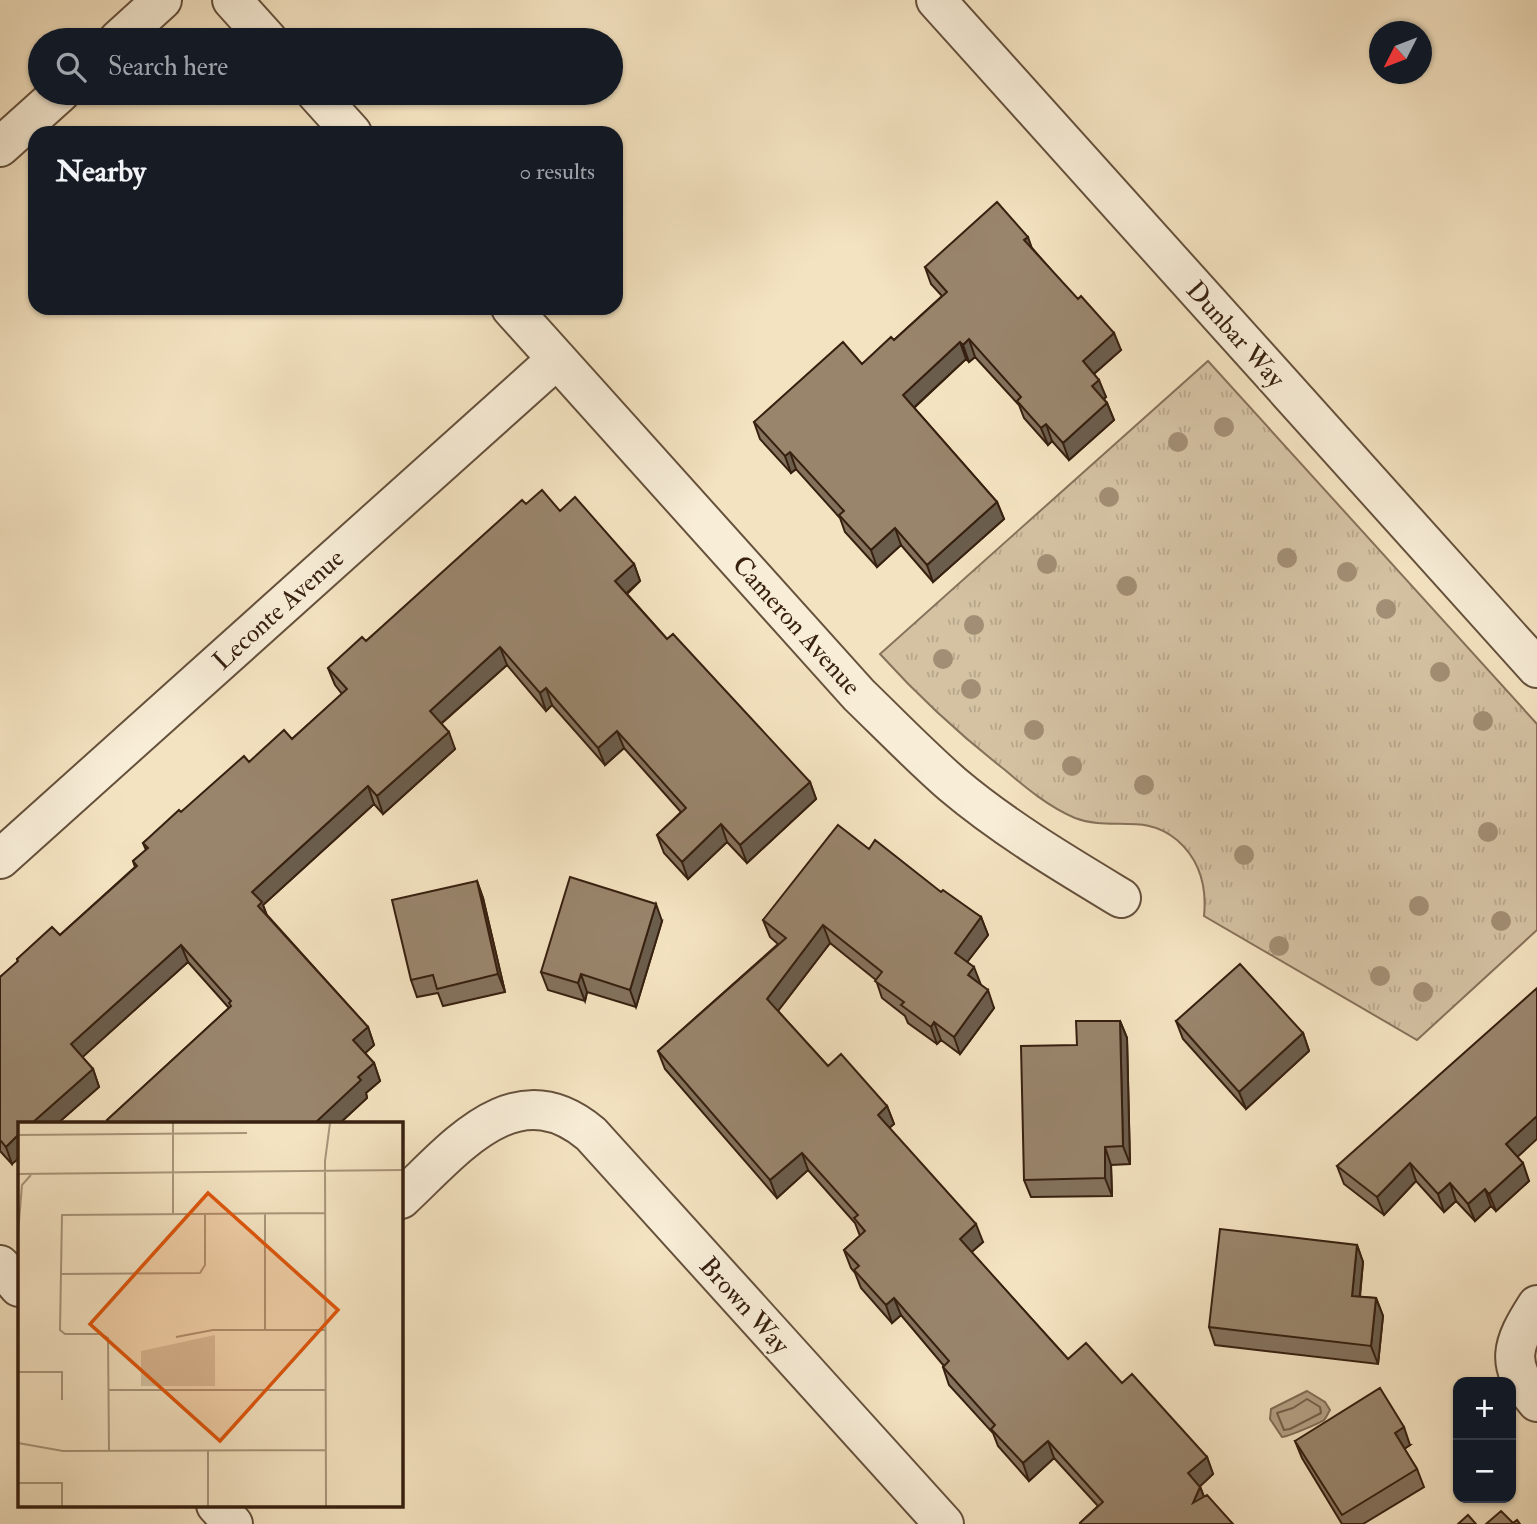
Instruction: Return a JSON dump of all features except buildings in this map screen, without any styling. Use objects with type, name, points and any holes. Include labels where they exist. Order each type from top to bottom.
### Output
[{"type":"street","points":[[131,28],[162,0]]},
{"type":"street","points":[[232,0],[257,28]]},
{"type":"street","name":"Dunbar Way","points":[[936,0],[1537,668]]},
{"type":"street","points":[[0,147],[47,105]]},
{"type":"street","points":[[327,105],[346,126]]},
{"type":"street","name":"Cameron Avenue","points":[[517,315],[850,684],[912,747],[1001,822],[1121,898]]},
{"type":"street","name":"Leconte Avenue","points":[[0,859],[557,359]]},
{"type":"street","name":"Brown Way","points":[[402,1198],[480,1128],[498,1116],[547,1110],[578,1123],[591,1134],[944,1524]]},
{"type":"street","points":[[0,1265],[18,1286]]},
{"type":"street","points":[[1537,1305],[1523,1327],[1514,1355],[1517,1376],[1537,1402]]},
{"type":"street","points":[[217,1506],[233,1524]]},
{"type":"green space","points":[[1208,361],[1537,724],[1537,930],[1417,1040],[1204,916],[1200,874],[1191,856],[1177,840],[1165,832],[1140,824],[1088,822],[1065,814],[1047,803],[956,729],[880,654]]},
{"type":"water","points":[[1307,1391],[1325,1402],[1330,1410],[1327,1416],[1316,1424],[1282,1437],[1270,1419],[1271,1409]]}]
